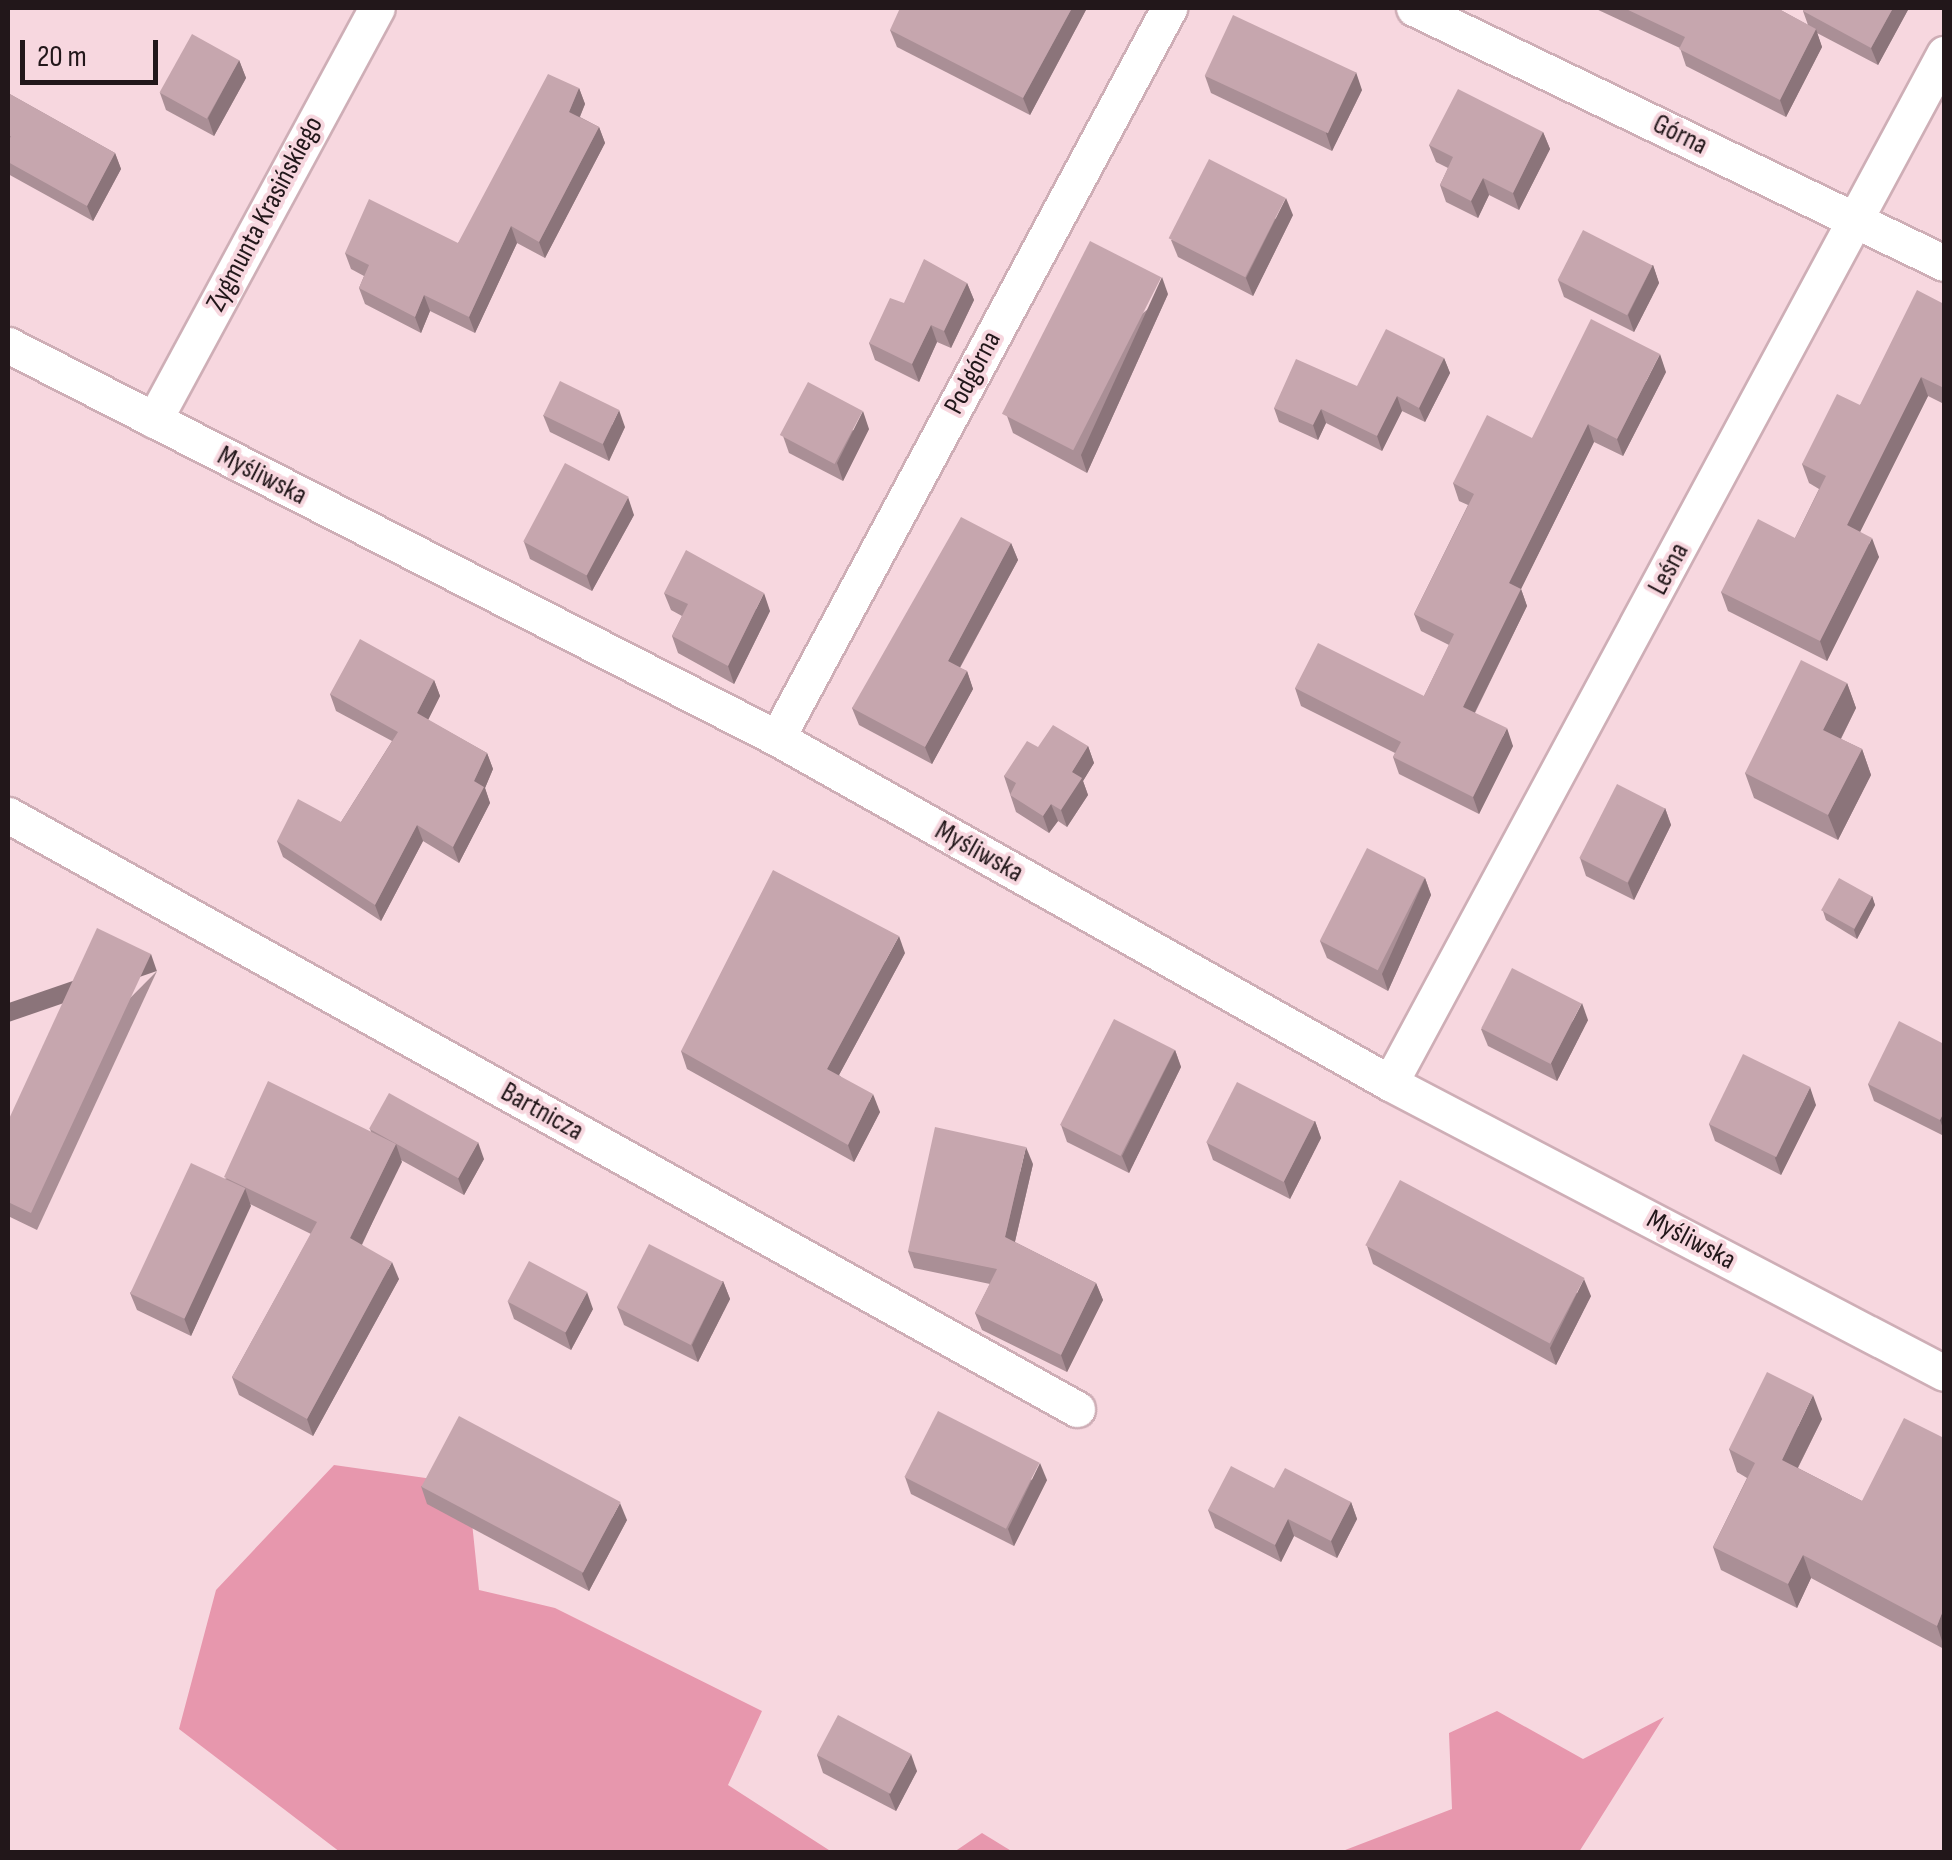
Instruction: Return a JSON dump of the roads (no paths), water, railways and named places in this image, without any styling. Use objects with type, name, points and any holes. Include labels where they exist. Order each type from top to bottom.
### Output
[{"type":"street","name":"Zygmunta Krasińskiego","points":[[154,420],[377,8]]},
{"type":"street","name":"Podgórna","points":[[777,738],[1169,8]]},
{"type":"street","name":"Górna","points":[[1414,8],[1944,263]]},
{"type":"street","name":"Leśna","points":[[1390,1084],[1944,54]]},
{"type":"street","name":"Myśliwska","points":[[8,345],[777,738],[1390,1084],[1944,1373]]},
{"type":"street","name":"Bartnicza","points":[[8,815],[1077,1409]]}]
